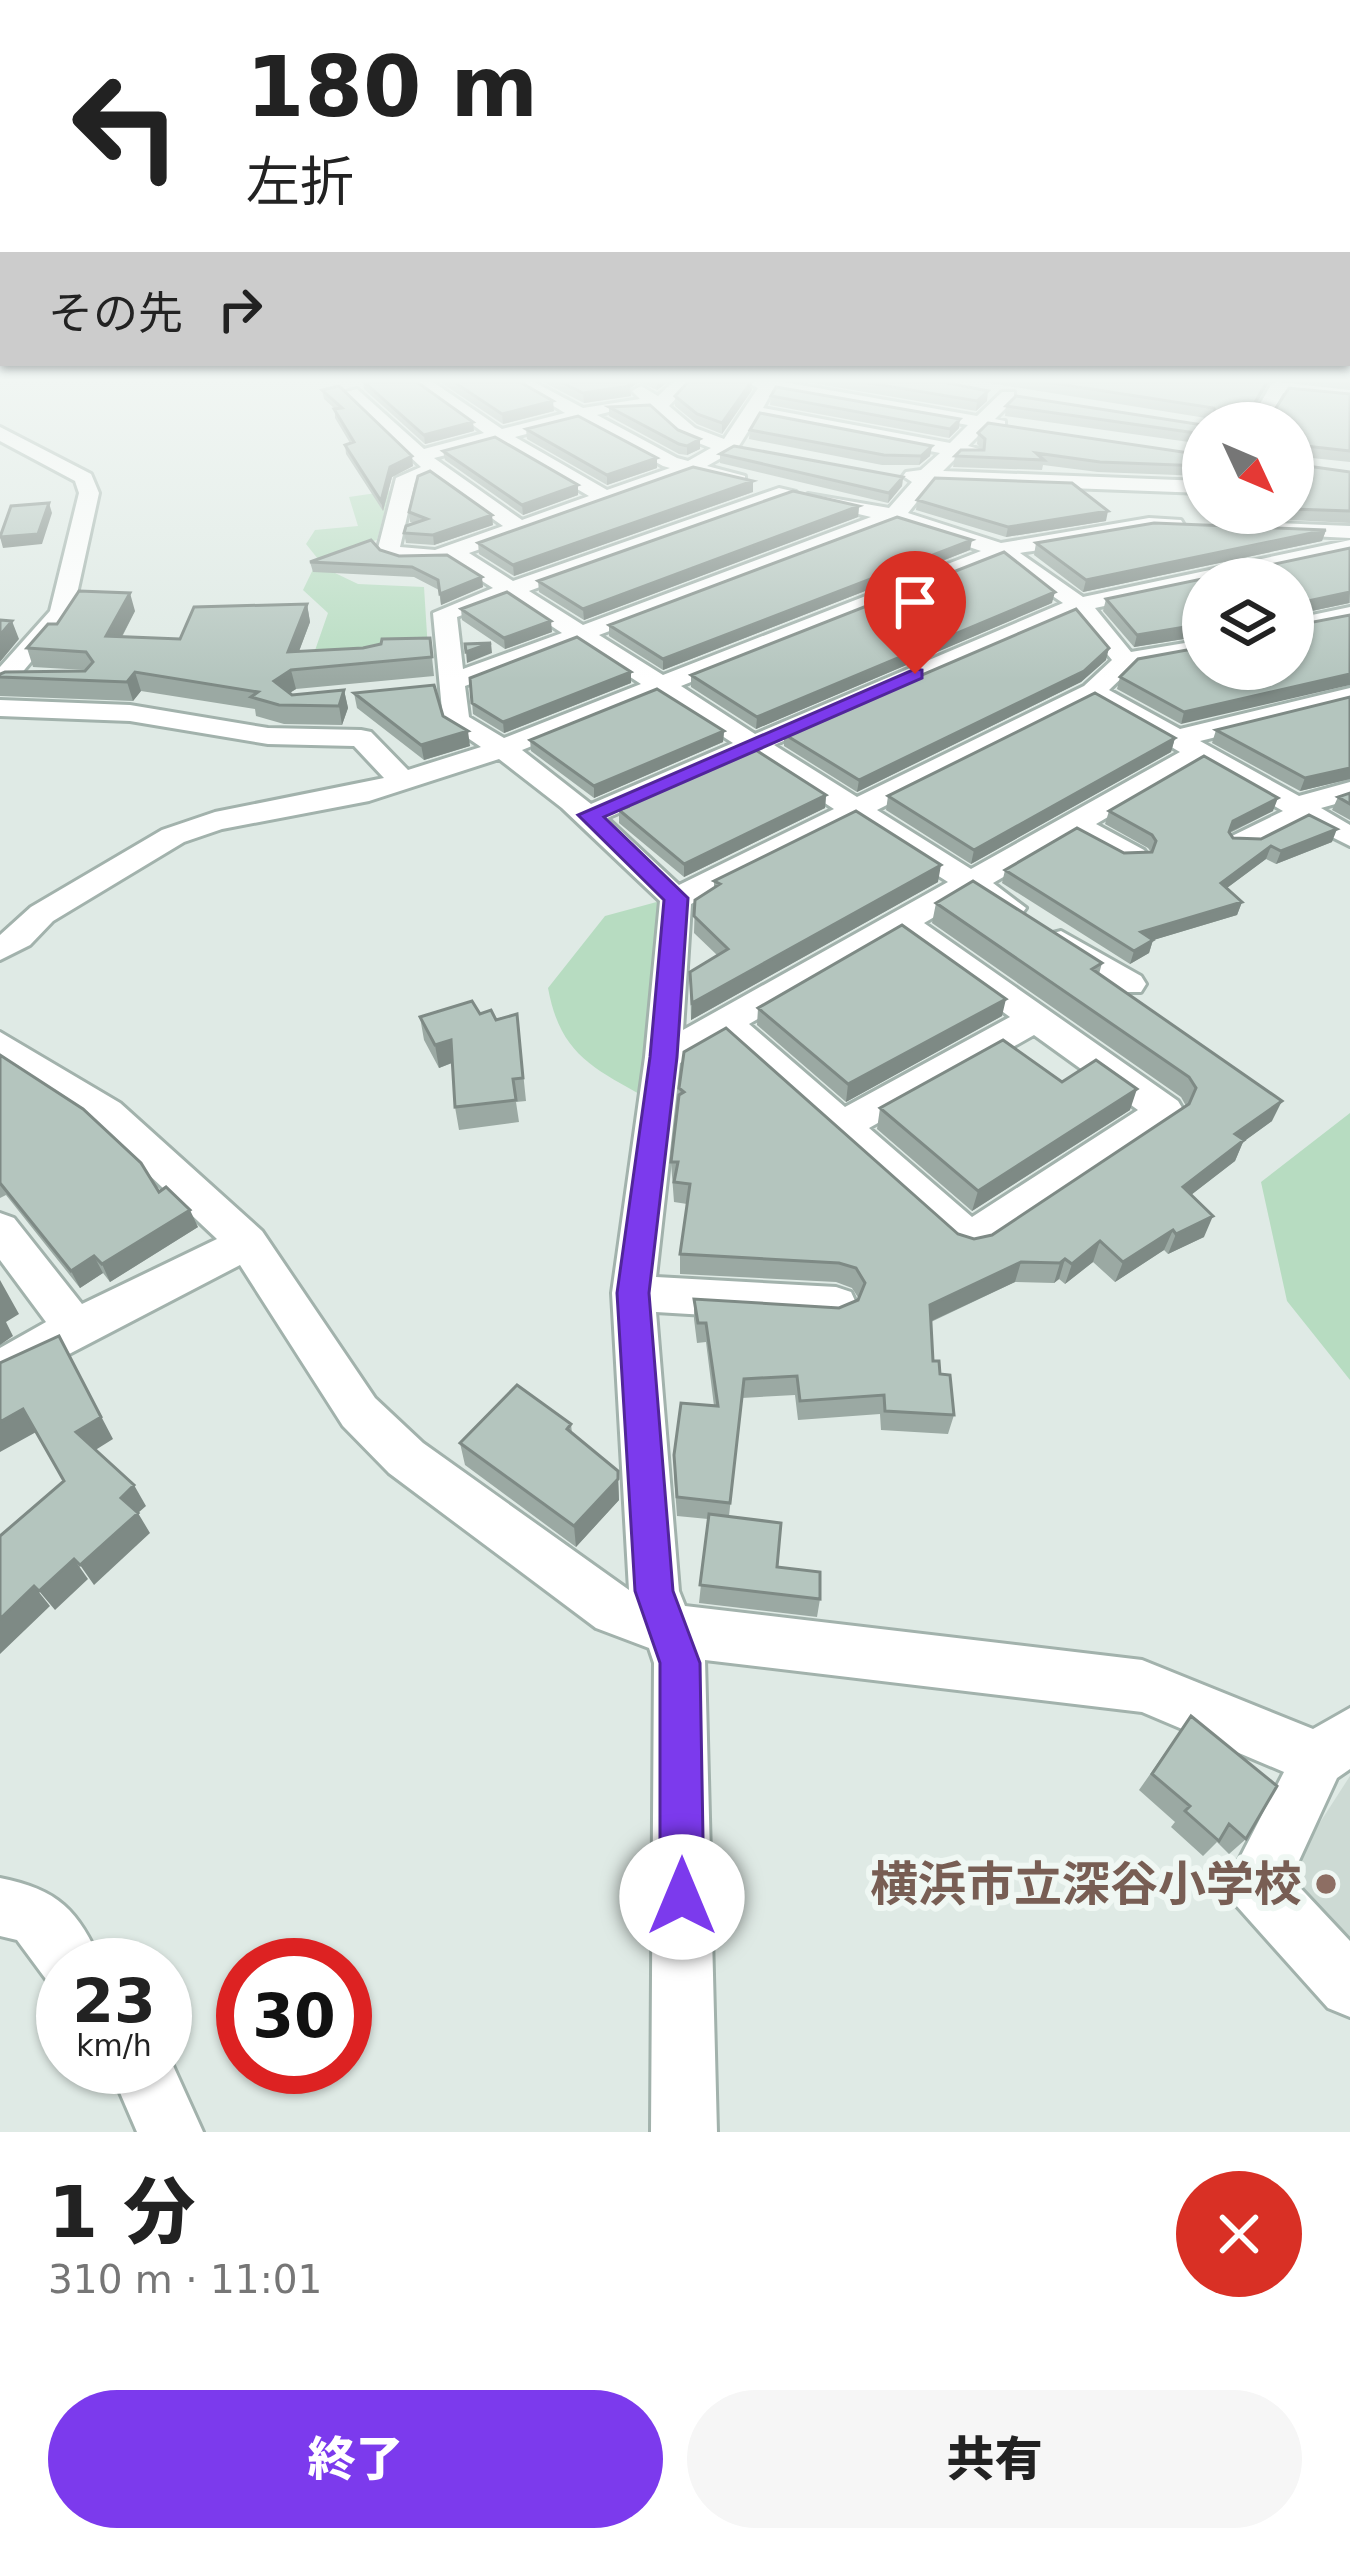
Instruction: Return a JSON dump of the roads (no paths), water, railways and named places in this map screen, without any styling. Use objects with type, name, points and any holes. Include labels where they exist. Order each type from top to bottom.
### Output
[{"type":"street","points":[[2,681],[61,612],[89,493],[85,481]]},
{"type":"street","points":[[405,481],[388,552],[437,557],[647,481]]},
{"type":"street","points":[[455,481],[518,526]]},
{"type":"street","points":[[578,481],[603,496]]},
{"type":"street","points":[[743,481],[895,515],[1005,549],[1078,604],[1125,661]]},
{"type":"street","points":[[446,685],[895,515],[922,481]]},
{"type":"street","points":[[1082,481],[1182,486]]},
{"type":"street","points":[[1117,481],[1124,483]]},
{"type":"street","points":[[676,898],[589,815],[507,747],[456,721],[446,685],[446,613],[786,492]]},
{"type":"street","points":[[0,950],[59,902],[173,836],[214,821],[358,795],[507,747],[1005,549],[1149,524],[1182,526]]},
{"type":"street","points":[[1314,531],[1350,532]]},
{"type":"street","points":[[589,815],[1078,604],[1350,547]]},
{"type":"street","points":[[452,552],[1129,985]]},
{"type":"street","points":[[1314,622],[1350,614]]},
{"type":"street","points":[[676,898],[1093,691],[1125,661],[1182,651]]},
{"type":"street","points":[[2,681],[43,679]]},
{"type":"street","points":[[1093,691],[1350,837]]},
{"type":"street","points":[[663,1057],[1074,824],[1190,745],[1350,696]]},
{"type":"street","points":[[0,708],[130,713],[268,736],[361,738],[404,782]]},
{"type":"street","points":[[1243,842],[1303,808],[1350,791]]},
{"type":"street","points":[[1074,824],[1133,856]]},
{"type":"street","points":[[676,898],[663,1057],[633,1293],[654,1591],[680,1663],[684,2132]]},
{"type":"street","points":[[725,1022],[970,1239],[1165,1111],[901,922]]},
{"type":"street","points":[[845,1124],[1036,1018]]},
{"type":"street","points":[[0,1044],[107,1113],[248,1243],[359,1412],[406,1458],[614,1610],[670,1630],[1142,1686],[1334,1747],[1256,1883],[1350,1986]]},
{"type":"street","points":[[0,1229],[75,1327]]},
{"type":"street","points":[[0,1371],[75,1327],[248,1243]]},
{"type":"street","points":[[633,1293],[836,1305]]},
{"type":"street","points":[[0,1907],[34,1914],[52,1938]]},
{"type":"street","points":[[153,2094],[170,2132]]},
{"type":"place","name":"横浜市立深谷小学校","points":[[1326,1884]]}]
